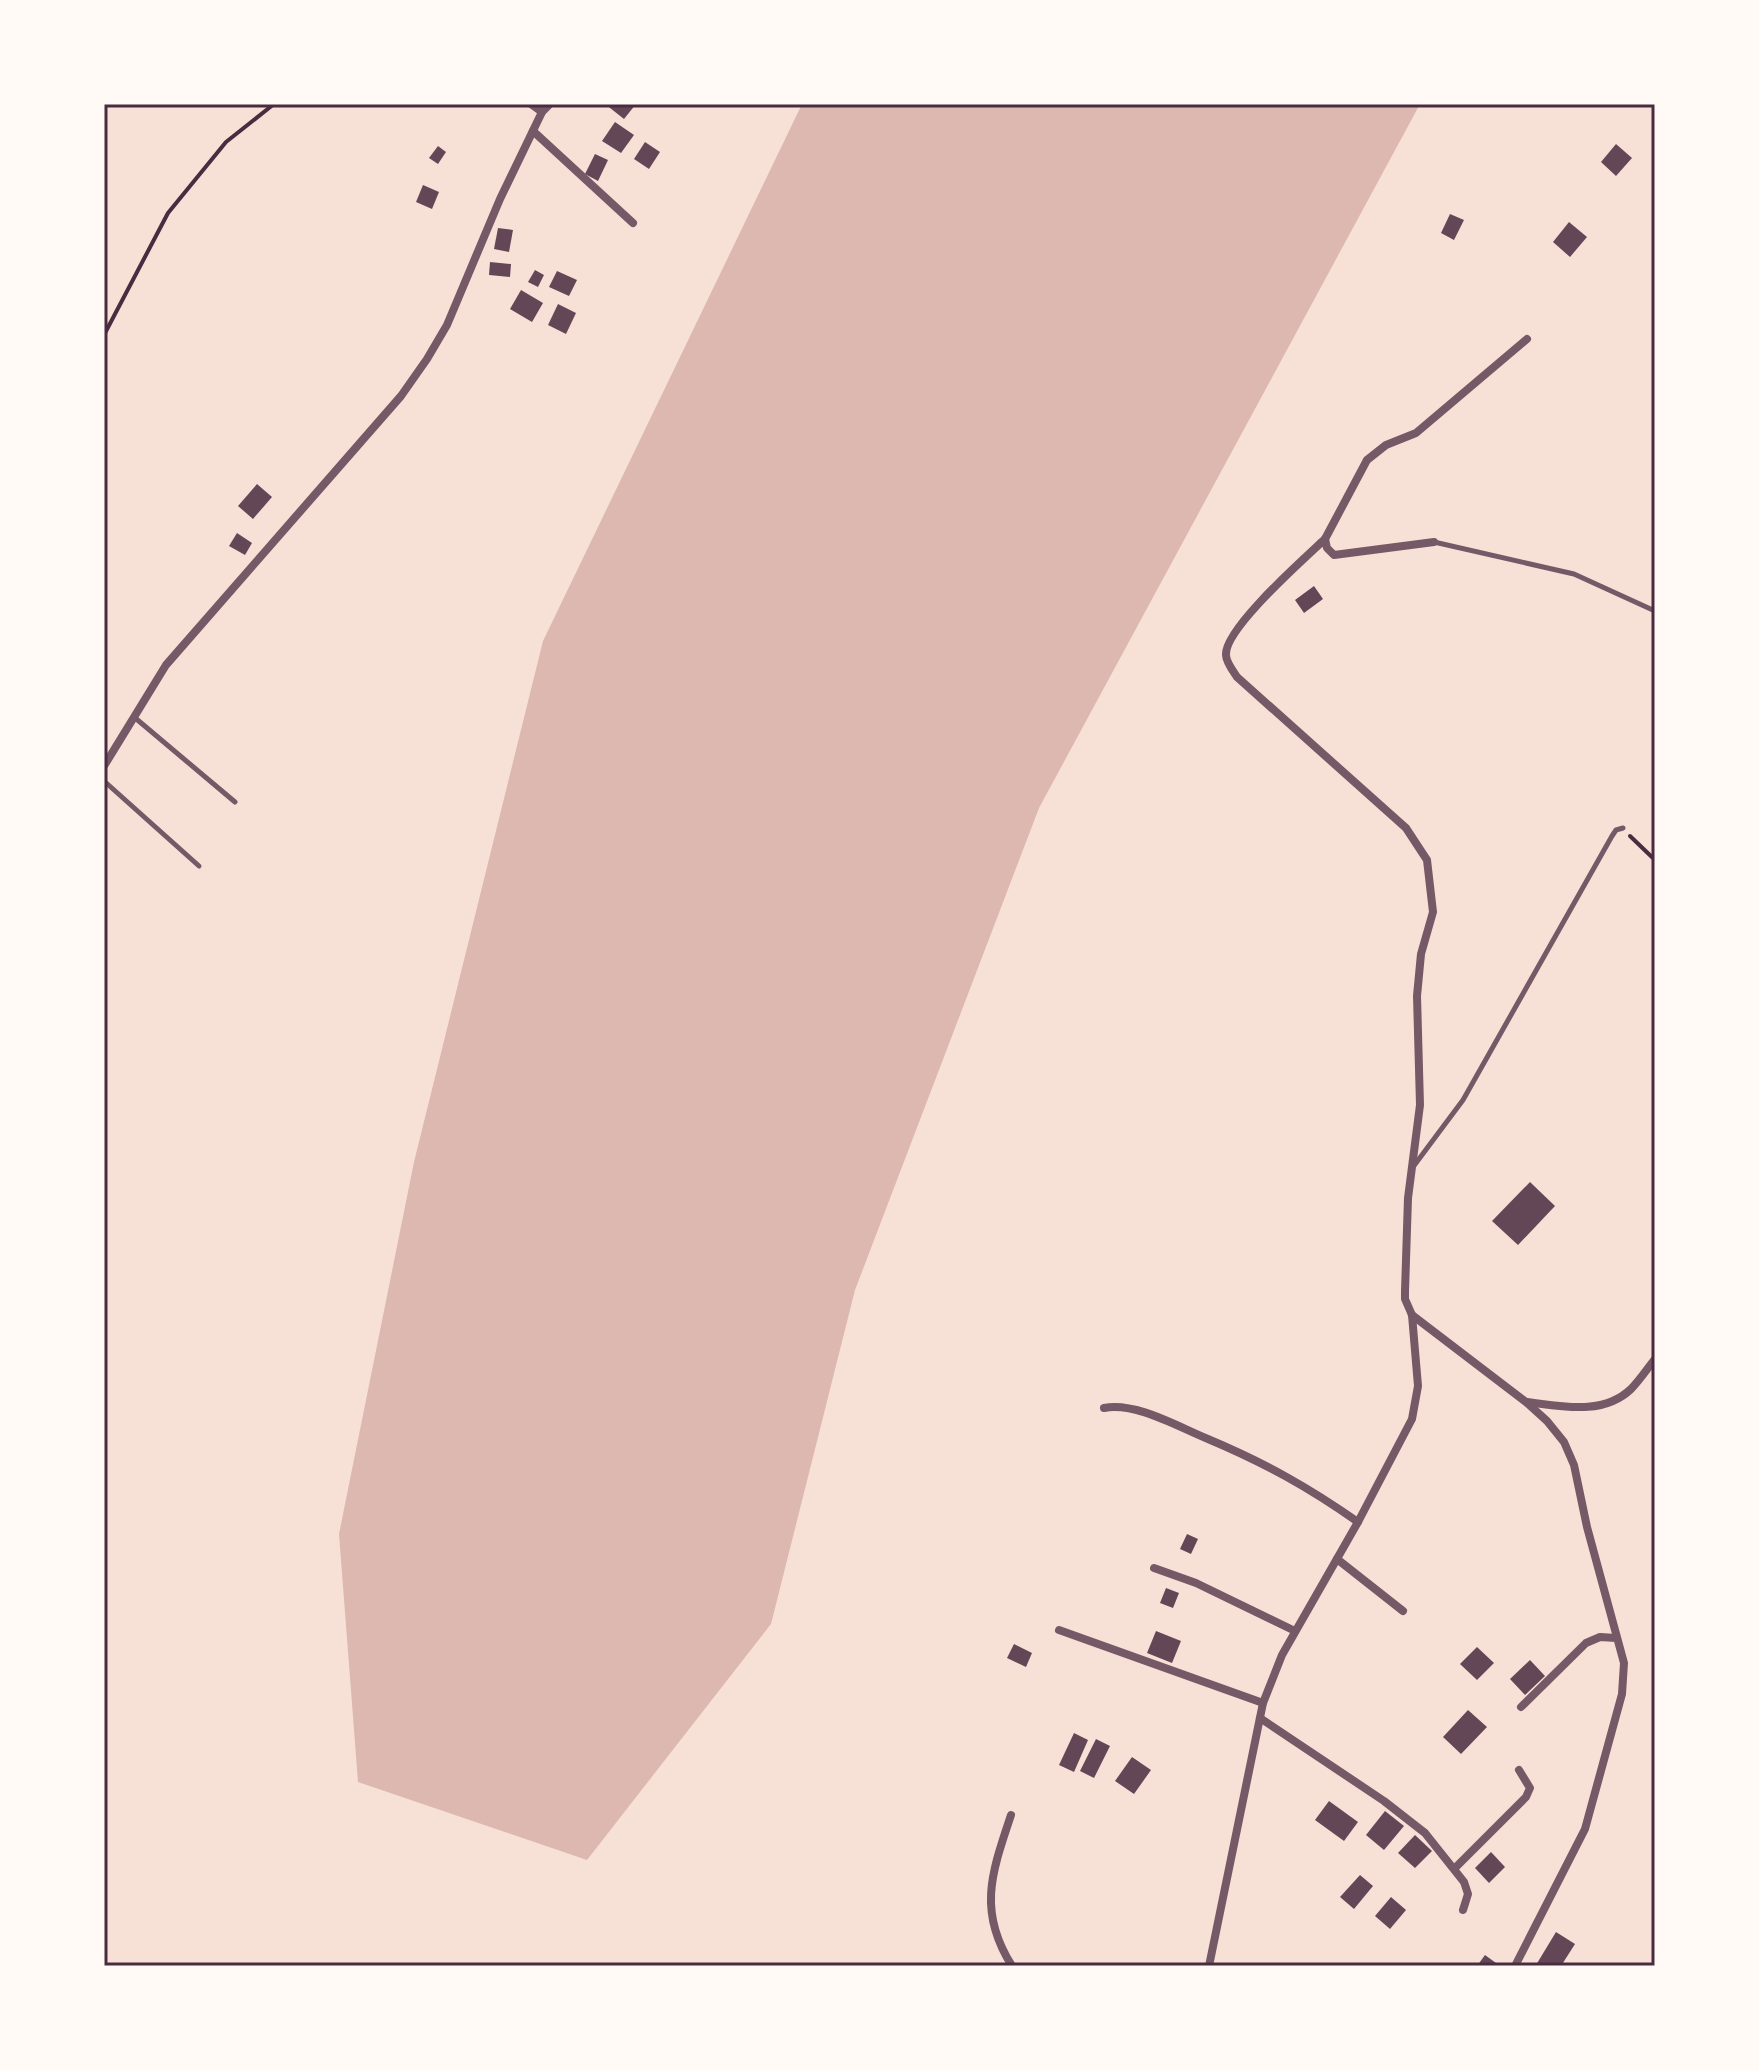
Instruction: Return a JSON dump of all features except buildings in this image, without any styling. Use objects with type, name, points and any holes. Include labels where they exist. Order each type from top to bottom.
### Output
[{"type":"street","points":[[531,104],[542,112]]},
{"type":"street","points":[[104,766],[166,665],[401,396],[427,359],[447,325],[500,199],[542,112],[550,104]]},
{"type":"street","points":[[533,131],[633,223]]},
{"type":"street","points":[[1209,1966],[1263,1703],[1282,1655],[1412,1419],[1418,1386],[1412,1315],[1405,1291],[1412,1168],[1420,1105],[1417,996],[1421,954],[1433,912],[1427,860],[1406,828],[1237,677],[1225,657],[1227,645],[1253,609],[1325,539],[1367,460],[1386,445],[1416,433],[1527,339]]},
{"type":"street","points":[[1325,539],[1327,548],[1334,555],[1434,542]]},
{"type":"street","points":[[1412,1315],[1526,1402],[1564,1442],[1574,1465],[1587,1527],[1624,1663],[1622,1694],[1585,1829],[1515,1966]]},
{"type":"street","points":[[1526,1402],[1576,1407],[1610,1402],[1630,1390],[1655,1359]]},
{"type":"street","points":[[1104,1408],[1114,1406],[1167,1420],[1228,1446],[1304,1485],[1358,1522]]},
{"type":"street","points":[[1337,1559],[1403,1611]]},
{"type":"street","points":[[1154,1568],[1196,1583],[1295,1631]]},
{"type":"street","points":[[1059,1630],[1263,1703]]},
{"type":"street","points":[[1521,1707],[1586,1643],[1600,1637],[1616,1638]]},
{"type":"street","points":[[1260,1718],[1425,1833],[1464,1882],[1468,1894],[1463,1910]]},
{"type":"street","points":[[1455,1868],[1526,1797],[1530,1788],[1519,1770]]},
{"type":"street","points":[[1011,1815],[992,1871],[990,1914],[1001,1949],[1012,1966]]},
{"type":"lane","points":[[1434,542],[1574,574],[1655,611]]},
{"type":"lane","points":[[133,717],[235,802]]},
{"type":"lane","points":[[104,781],[199,866]]},
{"type":"lane","points":[[1412,1168],[1463,1100],[1612,836],[1616,830],[1623,828]]},
{"type":"path","points":[[104,335],[168,213],[226,142],[274,104]]},
{"type":"path","points":[[1623,828],[1655,860]]},
{"type":"shaded area","points":[[802,104],[1420,104],[1039,808],[855,1290],[771,1624],[587,1860],[358,1782],[339,1534],[414,1162],[543,641]]}]
